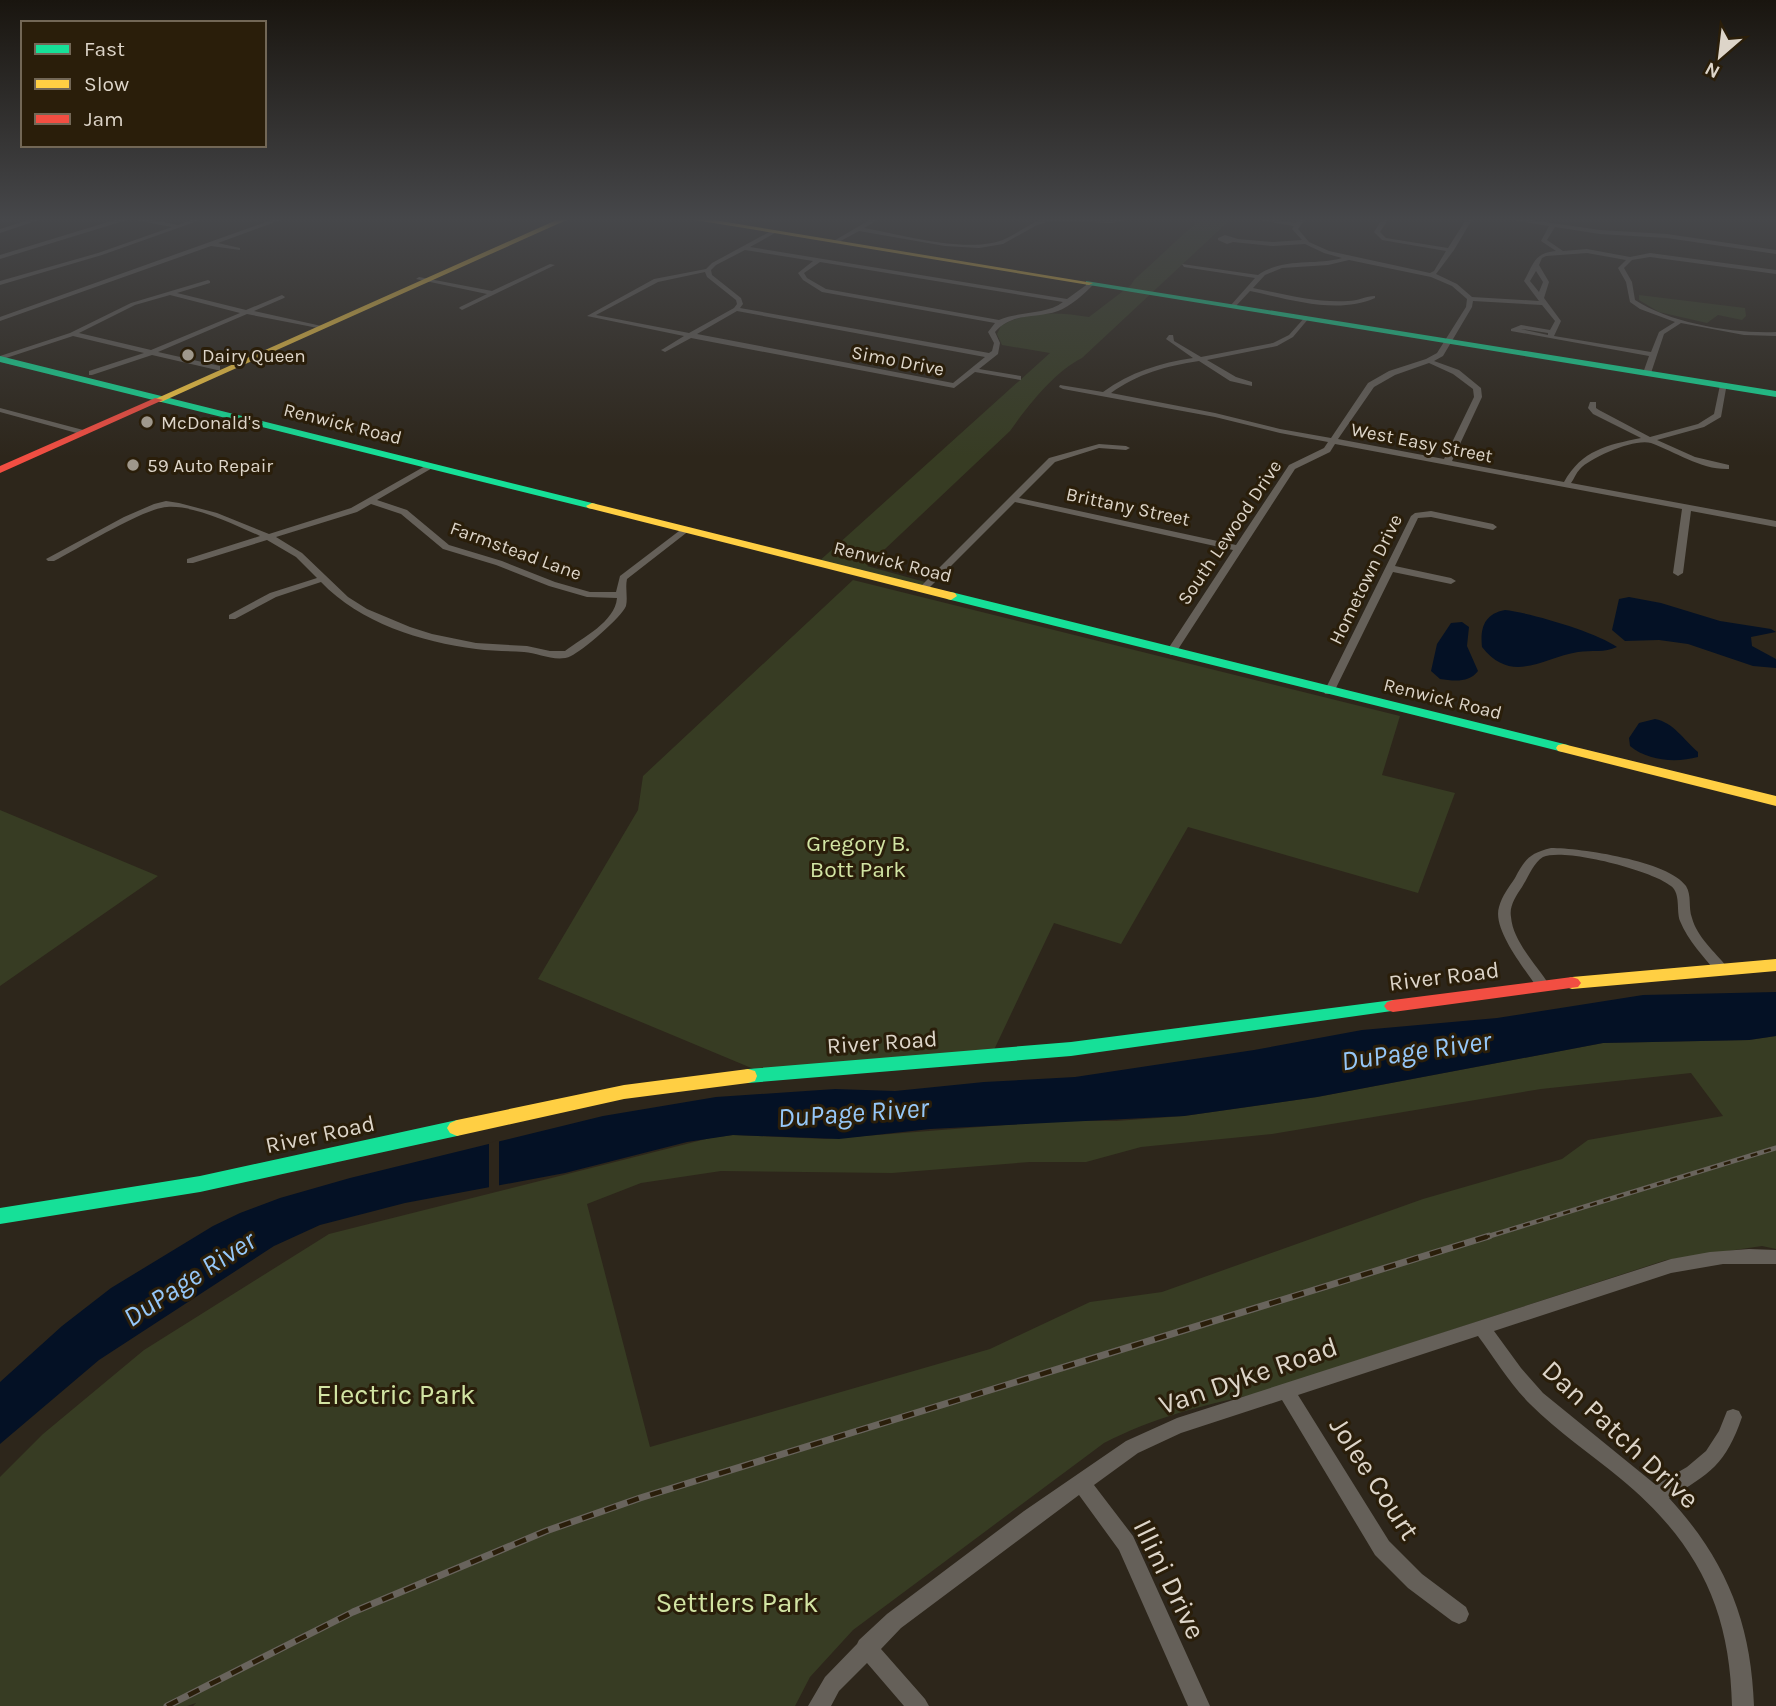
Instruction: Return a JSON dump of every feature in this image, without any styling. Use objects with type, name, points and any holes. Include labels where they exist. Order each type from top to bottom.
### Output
[{"type":"street","points":[[0,319],[60,298]]},
{"type":"street","points":[[0,359],[72,334],[133,304],[158,298]]},
{"type":"street","points":[[186,298],[315,328]]},
{"type":"street","points":[[89,377],[280,298]]},
{"type":"street","points":[[0,470],[383,298]]},
{"type":"street","points":[[462,308],[483,298]]},
{"type":"street","name":"Simo Drive","points":[[624,298],[590,316],[954,386],[974,370]]},
{"type":"street","points":[[665,350],[736,309],[740,304],[736,298]]},
{"type":"street","points":[[862,298],[1000,322],[1054,310],[1073,298]]},
{"type":"street","points":[[1048,298],[1069,301]]},
{"type":"street","points":[[1179,298],[1776,394]]},
{"type":"street","points":[[1233,306],[1241,298]]},
{"type":"street","points":[[1308,298],[1345,303],[1366,302],[1373,298]]},
{"type":"street","points":[[1540,298],[1558,321],[1551,335],[1653,354]]},
{"type":"street","points":[[1631,298],[1632,302],[1646,310],[1682,320],[1739,333],[1774,336]]},
{"type":"street","points":[[1450,340],[1469,307],[1470,299],[1542,300]]},
{"type":"street","points":[[736,309],[991,356]]},
{"type":"street","points":[[1105,394],[1117,383],[1144,371],[1275,345],[1291,337],[1306,318]]},
{"type":"street","points":[[1647,373],[1661,333],[1682,320]]},
{"type":"street","points":[[974,370],[998,347],[991,332],[1000,322]]},
{"type":"street","points":[[155,398],[217,368],[315,328]]},
{"type":"street","points":[[72,334],[217,368]]},
{"type":"street","points":[[1171,336],[1169,339],[1172,342],[1233,379],[1249,384]]},
{"type":"street","name":"South Lewood Drive","points":[[1171,652],[1292,467],[1327,450],[1371,385],[1392,373],[1429,361],[1440,354],[1450,340]]},
{"type":"street","name":"Renwick Road","points":[[0,359],[69,377],[89,377],[155,398],[1776,801]]},
{"type":"street","points":[[1429,361],[1456,372],[1477,388],[1478,397],[1447,462]]},
{"type":"street","points":[[974,370],[1018,379]]},
{"type":"street","points":[[1566,485],[1571,471],[1592,454],[1702,426],[1711,421],[1718,415],[1724,386]]},
{"type":"street","name":"West Easy Street","points":[[1063,387],[1215,415],[1280,431],[1776,524]]},
{"type":"street","points":[[1593,404],[1596,412],[1652,439],[1700,461],[1726,467]]},
{"type":"street","points":[[0,410],[80,432]]},
{"type":"street","points":[[0,464],[80,432]]},
{"type":"street","points":[[922,590],[1041,468],[1067,454],[1099,446],[1126,449]]},
{"type":"street","points":[[190,561],[337,516],[371,501],[430,467]]},
{"type":"street","name":"Brittany Street","points":[[1012,499],[1238,548]]},
{"type":"street","name":"Farmstead Lane","points":[[371,501],[404,512],[446,547],[499,562],[565,588],[590,594],[620,595]]},
{"type":"street","points":[[51,559],[162,504],[173,505],[235,522],[271,536],[298,554],[322,579],[361,609],[402,626],[474,648],[527,649],[558,656],[568,654],[614,616],[620,610],[622,602],[620,595],[623,578],[686,530]]},
{"type":"street","points":[[1678,573],[1687,507]]},
{"type":"street","name":"Hometown Drive","points":[[1329,692],[1415,516],[1418,514],[1493,527]]},
{"type":"street","points":[[1389,568],[1451,581]]},
{"type":"street","points":[[232,617],[273,595],[322,579]]},
{"type":"street","points":[[1543,986],[1504,918],[1506,903],[1531,861],[1541,853],[1554,849],[1569,849],[1665,875],[1684,892],[1687,925],[1722,970]]},
{"type":"street","name":"River Road","points":[[0,1216],[200,1184],[624,1092],[760,1074],[1071,1049],[1543,986],[1776,965]]},
{"type":"street","name":"Van Dyke Road","points":[[819,1706],[832,1684],[894,1620],[1132,1447],[1177,1426],[1671,1266],[1723,1257],[1776,1257]]},
{"type":"street","name":"Dan Patch Drive","points":[[1482,1327],[1536,1398],[1654,1496],[1692,1540],[1712,1570],[1733,1624],[1744,1670],[1743,1706]]},
{"type":"street","name":"Jolee Court","points":[[1286,1391],[1382,1548],[1415,1581],[1459,1614]]},
{"type":"street","points":[[1654,1496],[1709,1463],[1726,1442],[1734,1417]]},
{"type":"street","name":"Illini Drive","points":[[1081,1483],[1126,1543],[1199,1706]]},
{"type":"street","points":[[866,1647],[918,1706]]},
{"type":"green space","points":[[1114,298],[1147,298],[1082,358],[1051,381],[1010,431],[867,566],[925,582],[917,589],[816,564],[1050,353],[1002,345],[997,334],[1001,326],[1033,315],[1067,314],[1089,317]]},
{"type":"green space","points":[[1639,298],[1660,298],[1745,308],[1746,316],[1742,320],[1718,315],[1707,323],[1659,312]]},
{"type":"green space","name":"Gregory B. Bott Park","points":[[853,580],[1400,716],[1382,775],[1455,793],[1418,893],[1188,827],[1121,944],[1054,923],[992,1054],[761,1072],[538,979],[638,810],[643,776]]},
{"type":"green space","points":[[0,810],[158,876],[0,986]]},
{"type":"green space","points":[[1776,1036],[1776,1249],[1762,1246],[1666,1260],[1255,1394],[1178,1413],[1123,1434],[1104,1443],[853,1630],[810,1677],[795,1706],[193,1706],[196,1703],[187,1706],[0,1706],[0,1477],[43,1434],[144,1350],[329,1234],[710,1138],[733,1135],[826,1139],[1055,1121],[1116,1121],[1184,1116],[1317,1097],[1603,1043],[1749,1040]],"holes":[[[1691,1073],[1723,1116],[1588,1140],[1562,1159],[1423,1199],[1162,1292],[1090,1302],[990,1349],[650,1447],[587,1204],[641,1183],[721,1171],[892,1173],[1030,1162],[1086,1162],[1141,1147],[1272,1134],[1541,1089]]]},
{"type":"water","points":[[1629,597],[1661,603],[1720,621],[1771,629],[1776,632],[1751,637],[1752,646],[1776,659],[1776,668],[1753,666],[1688,644],[1659,640],[1625,641],[1612,630],[1619,599]]},
{"type":"water","points":[[1505,610],[1563,624],[1617,647],[1603,651],[1578,652],[1528,666],[1505,665],[1482,647],[1482,640],[1483,628],[1488,618]]},
{"type":"water","points":[[1462,622],[1469,627],[1467,646],[1478,671],[1466,679],[1440,679],[1431,671],[1437,644],[1451,623]]},
{"type":"water","points":[[1655,719],[1678,732],[1698,752],[1698,757],[1681,760],[1654,758],[1630,746],[1629,738],[1639,723]]},
{"type":"water","name":"DuPage River","points":[[1776,992],[1776,1036],[1749,1040],[1603,1043],[1317,1097],[1184,1116],[930,1129],[839,1139],[733,1135],[687,1142],[565,1173],[405,1203],[320,1225],[274,1246],[99,1360],[0,1444],[0,1382],[62,1326],[111,1288],[213,1226],[240,1213],[280,1198],[350,1178],[603,1116],[716,1097],[835,1089],[895,1091],[1075,1077],[1254,1050],[1362,1030],[1497,1018],[1643,995]]},
{"type":"pier","points":[[499,1140],[499,1190],[489,1192],[489,1143]]},
{"type":"railway","points":[[1483,1238],[1776,1148]]},
{"type":"railway","points":[[167,1706],[353,1612],[546,1531],[640,1498],[1489,1236]]},
{"type":"traffic: fast","points":[[1179,298],[1776,394]]},
{"type":"traffic: fast","points":[[0,359],[592,506]]},
{"type":"traffic: fast","points":[[951,596],[1563,748]]},
{"type":"traffic: fast","points":[[748,1076],[1071,1049],[1393,1006]]},
{"type":"traffic: fast","points":[[0,1216],[200,1184],[457,1128]]},
{"type":"traffic: slow","points":[[158,400],[389,298]]},
{"type":"traffic: slow","points":[[592,506],[951,596]]},
{"type":"traffic: slow","points":[[1563,748],[1776,801]]},
{"type":"traffic: slow","points":[[1572,983],[1776,965]]},
{"type":"traffic: slow","points":[[457,1128],[624,1092],[748,1076]]},
{"type":"traffic: jam","points":[[0,470],[158,400]]},
{"type":"traffic: jam","points":[[1393,1006],[1572,983]]},
{"type":"place","name":"Dairy Queen","points":[[188,355]]},
{"type":"place","name":"McDonald's","points":[[147,422]]},
{"type":"place","name":"59 Auto Repair","points":[[133,465]]},
{"type":"park label","name":"Electric Park","points":[[396,1394]]},
{"type":"park label","name":"Settlers Park","points":[[737,1602]]}]
